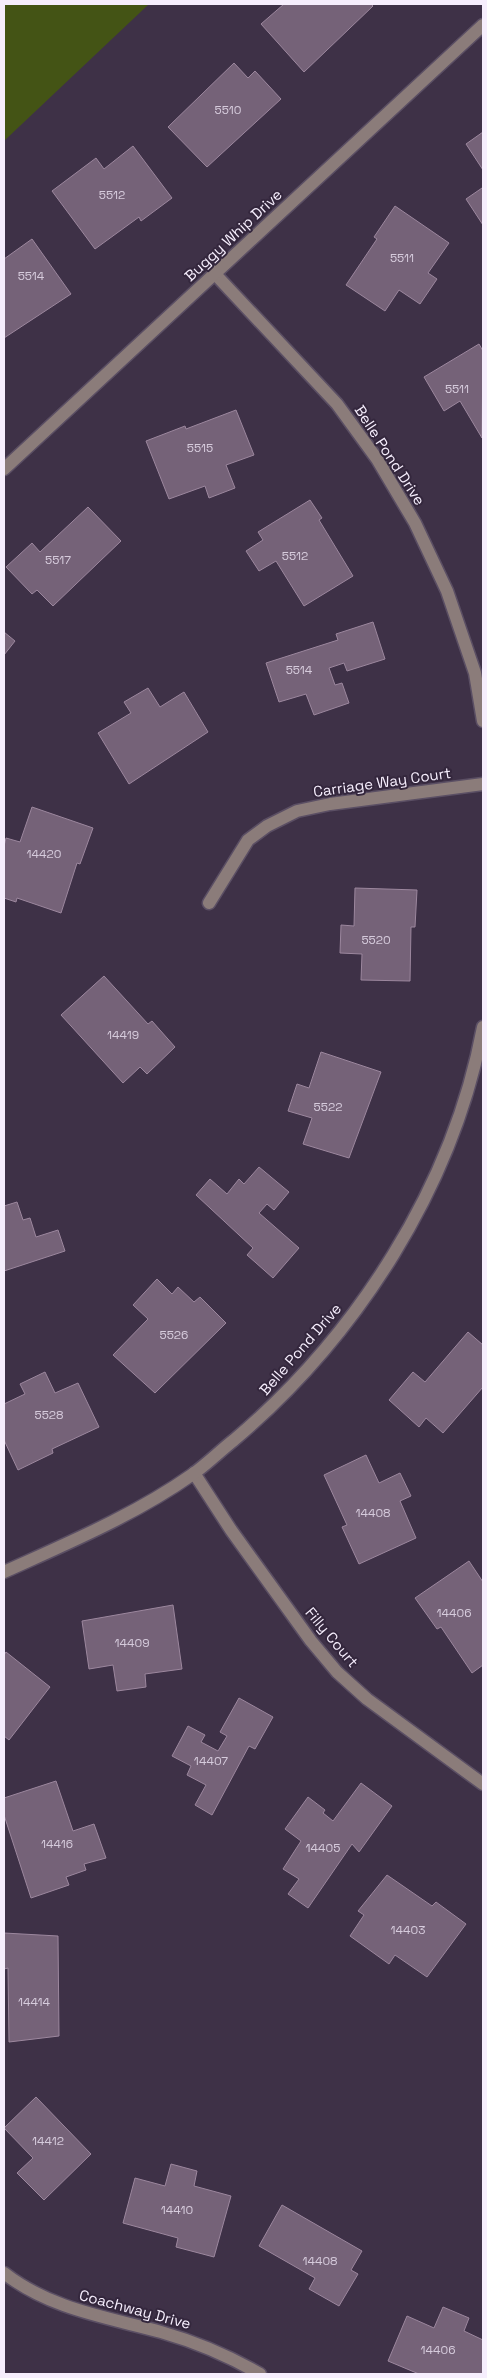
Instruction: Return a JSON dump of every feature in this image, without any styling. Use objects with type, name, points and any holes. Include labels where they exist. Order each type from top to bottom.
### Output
[{"type":"street","name":"Buggy Whip Drive","points":[[4,469],[483,25]]},
{"type":"street","name":"Belle Pond Drive","points":[[215,274],[337,404],[377,459],[415,523],[446,591],[475,672],[483,721]]},
{"type":"street","name":"Carriage Way Court","points":[[209,903],[248,840],[267,826],[297,811],[330,804],[483,784]]},
{"type":"street","name":"Belle Pond Drive","points":[[4,1572],[88,1533],[163,1493],[194,1473],[258,1420],[298,1380],[366,1297],[396,1251],[446,1152],[478,1057],[483,1027]]},
{"type":"street","name":"Filly Court","points":[[194,1473],[231,1530],[299,1625],[337,1672],[367,1699],[483,1784]]},
{"type":"street","name":"Coachway Drive","points":[[4,2273],[35,2294],[60,2305],[196,2343],[240,2362],[260,2374]]},
{"type":"green space","points":[[4,4],[149,4],[4,141]]},
{"type":"building","points":[[284,4],[371,4],[373,6],[304,72],[261,24]]},
{"type":"building","points":[[234,63],[248,78],[255,71],[281,99],[207,167],[168,127]]},
{"type":"building","points":[[483,132],[483,170],[466,144]]},
{"type":"building","points":[[133,146],[172,198],[141,221],[139,217],[95,249],[52,191],[96,158],[104,169]]},
{"type":"building","points":[[483,189],[483,225],[466,199]]},
{"type":"building","points":[[395,206],[449,243],[428,273],[437,279],[420,304],[399,290],[385,311],[346,285],[377,239],[374,237]]},
{"type":"building","points":[[32,239],[71,294],[4,338],[4,259]]},
{"type":"building","points":[[479,344],[483,351],[482,438],[460,401],[444,411],[424,377]]},
{"type":"building","points":[[236,410],[254,455],[226,465],[235,488],[209,498],[205,486],[169,499],[146,441],[185,426],[186,429]]},
{"type":"building","points":[[310,500],[322,518],[319,520],[353,576],[304,606],[276,561],[259,571],[246,551],[263,540],[258,532]]},
{"type":"building","points":[[88,507],[121,541],[53,606],[37,590],[32,594],[6,567],[32,543],[40,552]]},
{"type":"building","points":[[373,622],[385,659],[347,671],[344,663],[329,668],[335,685],[342,683],[349,703],[314,715],[306,694],[279,702],[266,663],[338,640],[336,634]]},
{"type":"building","points":[[4,632],[15,641],[4,655]]},
{"type":"building","points":[[148,688],[160,707],[184,692],[208,732],[129,784],[98,733],[131,713],[124,702]]},
{"type":"building","points":[[32,807],[93,828],[80,864],[77,863],[61,913],[17,898],[16,902],[4,898],[4,846],[6,838],[20,842]]},
{"type":"building","points":[[355,888],[417,890],[415,927],[411,927],[410,981],[361,980],[362,954],[340,953],[341,925],[354,926]]},
{"type":"building","points":[[104,976],[148,1024],[152,1021],[175,1047],[147,1074],[140,1067],[123,1083],[61,1015]]},
{"type":"building","points":[[321,1052],[381,1072],[349,1158],[303,1144],[312,1118],[288,1111],[297,1084],[309,1088]]},
{"type":"building","points":[[259,1167],[289,1192],[274,1210],[267,1204],[259,1213],[299,1248],[273,1278],[247,1255],[253,1248],[196,1195],[210,1179],[227,1194],[239,1179],[244,1184]]},
{"type":"building","points":[[17,1202],[23,1220],[30,1218],[36,1237],[58,1230],[65,1251],[4,1271],[4,1206]]},
{"type":"building","points":[[157,1279],[172,1294],[178,1287],[194,1302],[200,1297],[226,1323],[155,1393],[113,1355],[148,1319],[133,1305]]},
{"type":"building","points":[[468,1332],[483,1345],[483,1387],[443,1433],[426,1418],[419,1427],[389,1400],[413,1372],[425,1382]]},
{"type":"building","points":[[45,1372],[55,1393],[78,1383],[99,1427],[52,1449],[53,1453],[18,1470],[4,1440],[4,1404],[25,1394],[20,1384]]},
{"type":"building","points":[[366,1455],[379,1483],[400,1473],[411,1496],[400,1501],[416,1538],[359,1564],[342,1527],[347,1525],[324,1475]]},
{"type":"building","points":[[469,1561],[483,1582],[483,1665],[472,1673],[441,1627],[437,1629],[415,1598]]},
{"type":"building","points":[[173,1605],[182,1669],[145,1674],[146,1687],[117,1691],[113,1665],[89,1669],[82,1621]]},
{"type":"building","points":[[6,1652],[50,1687],[9,1740],[4,1736],[4,1655]]},
{"type":"building","points":[[239,1698],[273,1717],[255,1749],[249,1746],[212,1815],[195,1805],[206,1785],[187,1775],[191,1766],[172,1756],[188,1726],[205,1735],[201,1742],[218,1751],[227,1736],[220,1732]]},
{"type":"building","points":[[56,1781],[73,1831],[94,1824],[106,1858],[84,1864],[86,1870],[66,1877],[69,1885],[31,1898],[4,1815],[4,1798]]},
{"type":"building","points":[[361,1783],[392,1806],[359,1852],[352,1844],[308,1908],[288,1894],[299,1879],[283,1869],[301,1841],[285,1829],[308,1797],[325,1810],[323,1813],[333,1821]]},
{"type":"building","points":[[387,1875],[432,1906],[436,1902],[466,1924],[427,1977],[395,1955],[389,1964],[350,1936],[364,1915],[358,1911]]},
{"type":"building","points":[[4,1933],[58,1936],[59,2036],[9,2042],[8,1968],[4,1969]]},
{"type":"building","points":[[36,2097],[91,2154],[44,2200],[17,2173],[33,2158],[4,2128]]},
{"type":"building","points":[[171,2164],[197,2171],[194,2186],[231,2196],[214,2257],[176,2247],[178,2238],[123,2223],[135,2178],[165,2186]]},
{"type":"building","points":[[282,2205],[362,2251],[351,2270],[358,2274],[339,2306],[309,2289],[315,2278],[259,2246]]},
{"type":"building","points":[[443,2307],[469,2318],[464,2331],[483,2340],[483,2374],[419,2374],[388,2361],[407,2316],[434,2328]]}]
